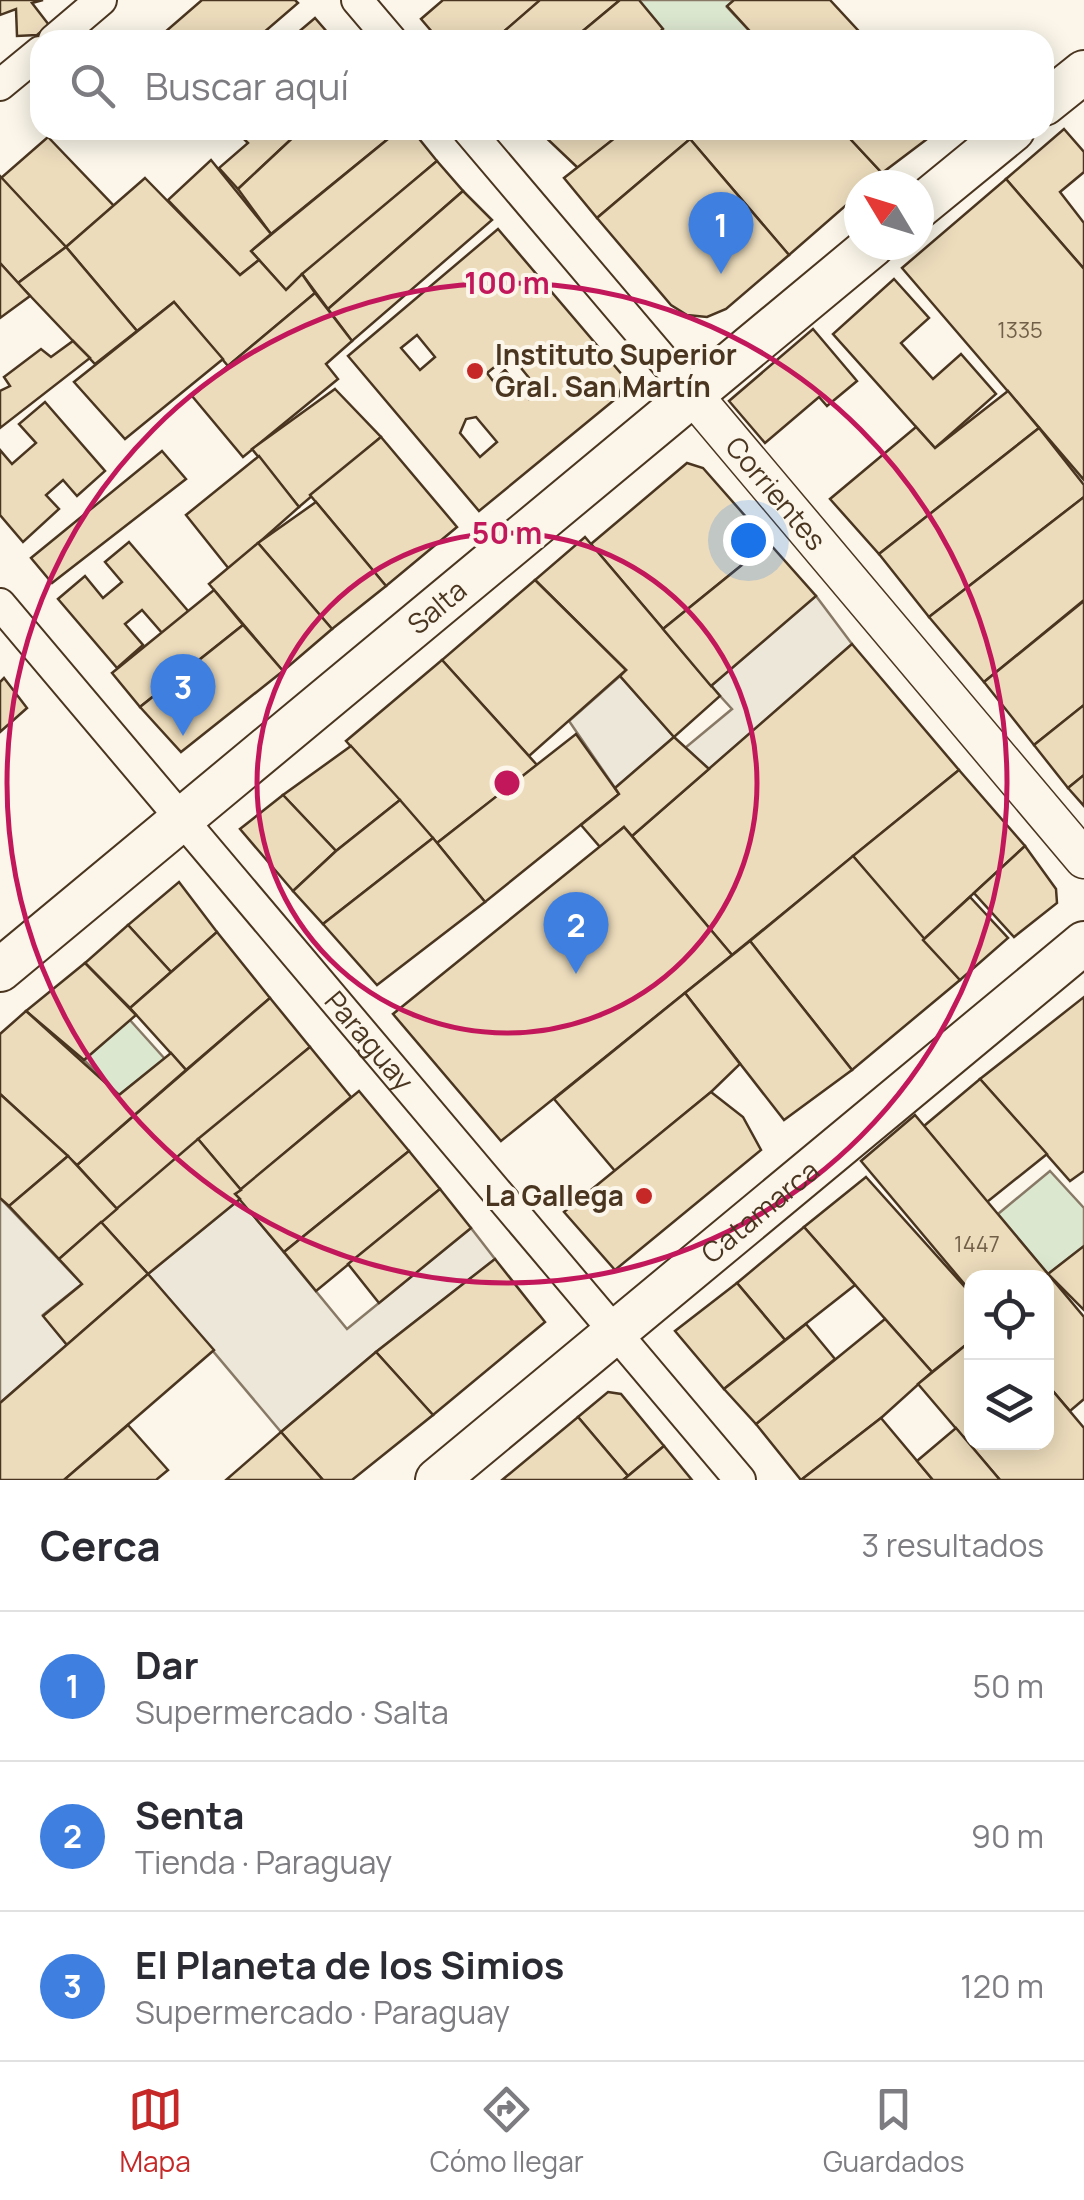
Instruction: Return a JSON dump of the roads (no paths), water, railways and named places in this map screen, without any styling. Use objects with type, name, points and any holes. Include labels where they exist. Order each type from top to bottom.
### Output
[{"type":"main road","points":[[1054,96],[1084,72]]},
{"type":"main road","points":[[934,195],[1001,140]]},
{"type":"main road","name":"Salta","points":[[0,970],[855,260]]},
{"type":"main road","name":"Catamarca","points":[[436,1480],[1084,943]]},
{"type":"street","points":[[66,30],[101,0]]},
{"type":"street","points":[[357,0],[382,30]]},
{"type":"street","points":[[0,86],[30,60]]},
{"type":"street","name":"Corrientes","points":[[476,140],[1084,858]]},
{"type":"street","name":"Paraguay","points":[[0,604],[740,1480]]},
{"type":"place","name":"Dar","points":[[721,274]]},
{"type":"place","name":"Instituto Superior Gral. San Martín","points":[[475,371]]},
{"type":"place","name":"El Planeta de los Simios","points":[[183,736]]},
{"type":"place","name":"Senta","points":[[576,974]]},
{"type":"place","name":"La Gallega","points":[[644,1196]]}]
